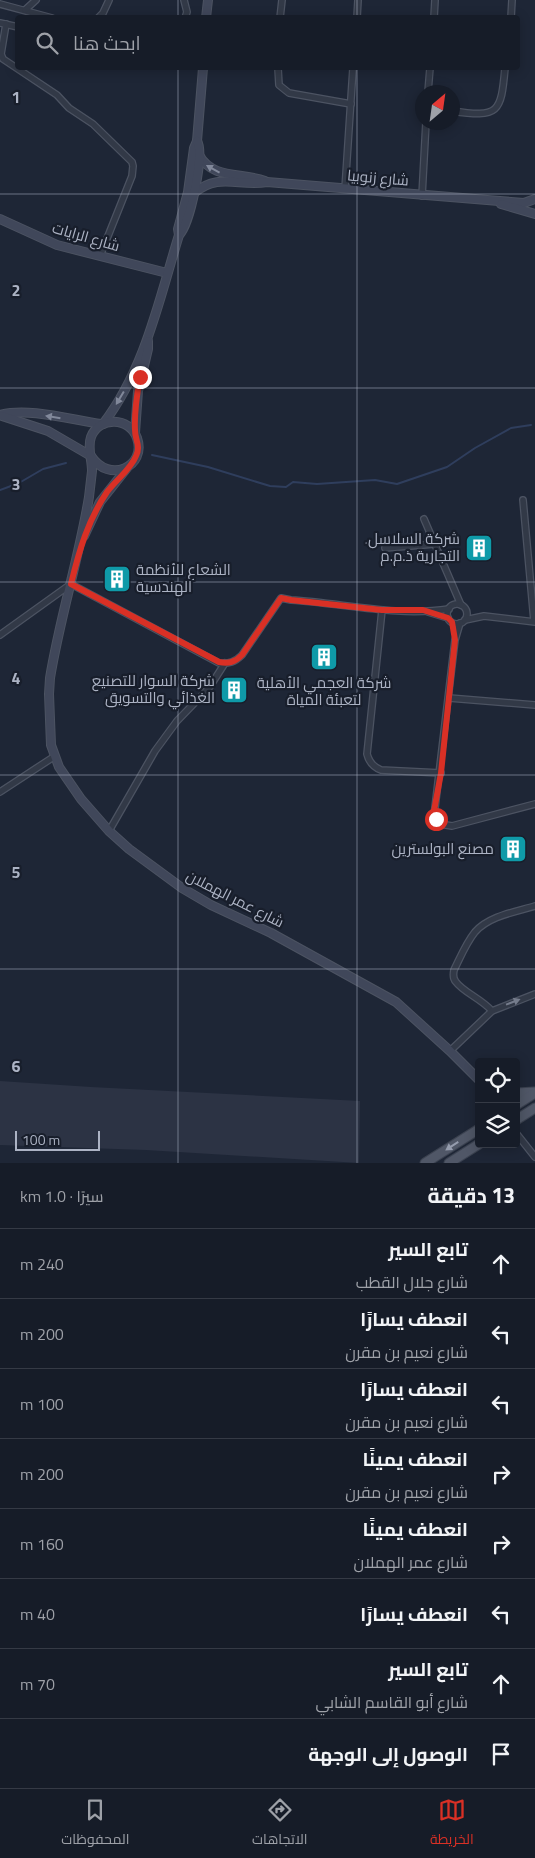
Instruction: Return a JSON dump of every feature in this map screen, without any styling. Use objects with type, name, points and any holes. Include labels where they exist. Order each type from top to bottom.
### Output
[{"type":"main road","points":[[520,1093],[535,1092]]},
{"type":"main road","points":[[519,1103],[535,1092]]},
{"type":"main road","points":[[520,1117],[535,1108]]},
{"type":"main road","points":[[425,1163],[475,1131]]},
{"type":"main road","points":[[450,1163],[475,1147]]},
{"type":"street","points":[[25,10],[36,0]]},
{"type":"street","points":[[100,15],[109,0]]},
{"type":"street","points":[[184,0],[186,15]]},
{"type":"street","points":[[206,15],[208,0]]},
{"type":"street","points":[[280,15],[282,0]]},
{"type":"street","points":[[357,15],[358,0]]},
{"type":"street","points":[[434,15],[435,0]]},
{"type":"street","points":[[510,15],[512,0]]},
{"type":"street","points":[[0,4],[42,15]]},
{"type":"street","points":[[3,24],[1,54],[4,59],[15,66]]},
{"type":"street","points":[[20,70],[57,95],[69,108],[93,124],[129,158],[133,166],[132,176],[100,256]]},
{"type":"street","points":[[179,235],[178,229],[188,192],[194,148],[197,141],[203,70]]},
{"type":"street","points":[[278,70],[279,85],[289,93],[351,104]]},
{"type":"street","points":[[345,189],[353,70]]},
{"type":"street","points":[[429,85],[430,70]]},
{"type":"street","points":[[460,112],[478,115],[494,110],[499,104],[503,93],[506,70]]},
{"type":"street","points":[[422,196],[426,130]]},
{"type":"street","points":[[102,424],[127,387],[148,339],[179,235],[184,228],[194,193],[199,155],[199,144],[197,141]]},
{"type":"street","name":"شارع زنوبيا","points":[[199,155],[206,166],[218,172],[252,177],[266,182]]},
{"type":"street","name":"شارع زنوبيا","points":[[194,193],[204,185],[217,181],[266,182],[487,200],[524,202],[535,199]]},
{"type":"street","name":"شارع زنوبيا","points":[[487,200],[535,214]]},
{"type":"street","name":"شارع الرايات","points":[[0,219],[57,245],[168,272]]},
{"type":"street","points":[[135,433],[129,426],[121,422],[112,421],[96,428],[90,438],[89,450],[96,464],[103,469],[121,470],[129,466],[138,454],[139,447],[135,433],[138,391],[148,349],[148,339]]},
{"type":"street","points":[[0,415],[8,412],[26,412],[102,424]]},
{"type":"street","points":[[0,415],[48,431],[91,456]]},
{"type":"street","name":"شارع عمر الهملان","points":[[91,456],[90,485],[79,547],[50,678],[52,745],[59,767],[82,799],[109,831],[129,849],[182,888],[211,905],[271,932],[396,1002],[450,1050],[475,1078]]},
{"type":"street","name":"شارع عمر الهملان","points":[[79,547],[100,502],[129,466]]},
{"type":"street","points":[[0,635],[71,584],[225,664],[237,660],[242,655],[281,598],[382,610],[423,610],[463,607],[484,616],[534,622],[524,500]]},
{"type":"street","points":[[424,519],[451,585],[467,615],[462,621],[455,640],[441,773],[434,816],[443,825],[452,826],[535,804]]},
{"type":"street","points":[[385,548],[435,544]]},
{"type":"street","points":[[451,585],[450,607],[447,613],[455,640]]},
{"type":"street","points":[[382,610],[368,759],[375,768],[381,770],[441,773]]},
{"type":"street","points":[[423,610],[450,620],[462,621],[484,616]]},
{"type":"street","points":[[109,831],[155,751],[177,721],[209,688],[225,664]]},
{"type":"street","points":[[449,698],[535,705]]},
{"type":"street","points":[[0,792],[55,756]]},
{"type":"street","points":[[492,1011],[483,1002],[456,984],[453,975],[454,970],[470,939],[480,927],[494,918],[535,906]]},
{"type":"street","points":[[450,1050],[492,1011],[535,994]]},
{"type":"street","points":[[520,1138],[535,1157]]},
{"type":"shaded area","points":[[0,1081],[360,1101],[359,1163],[146,1150],[0,1145]]},
{"type":"waterway","points":[[152,455],[208,467],[270,486],[286,487],[293,482],[317,484],[375,480],[397,484],[447,467],[475,448],[511,428],[531,425]]},
{"type":"waterway","points":[[0,490],[19,483],[43,469],[66,463]]},
{"type":"place","name":".شركة السلاسل التجارية ذ.م.م","points":[[479,548]]},
{"type":"place","name":"الشعاع للأنظمة الهندسية","points":[[117,579]]},
{"type":"place","name":"شركة العجمي الأهلية لتعبئة المياة","points":[[324,657]]},
{"type":"place","name":"شركة السوار للتصنيع الغذائي والتسويق","points":[[234,690]]},
{"type":"place","name":"مصنع البولسترين","points":[[513,849]]},
{"type":"route","points":[[140,377],[135,419],[135,433],[139,447],[138,454],[100,502],[79,547],[71,584],[225,664],[237,660],[242,655],[281,598],[382,610],[423,610],[448,618],[452,622],[455,640],[441,773],[434,811],[436,819]]}]
